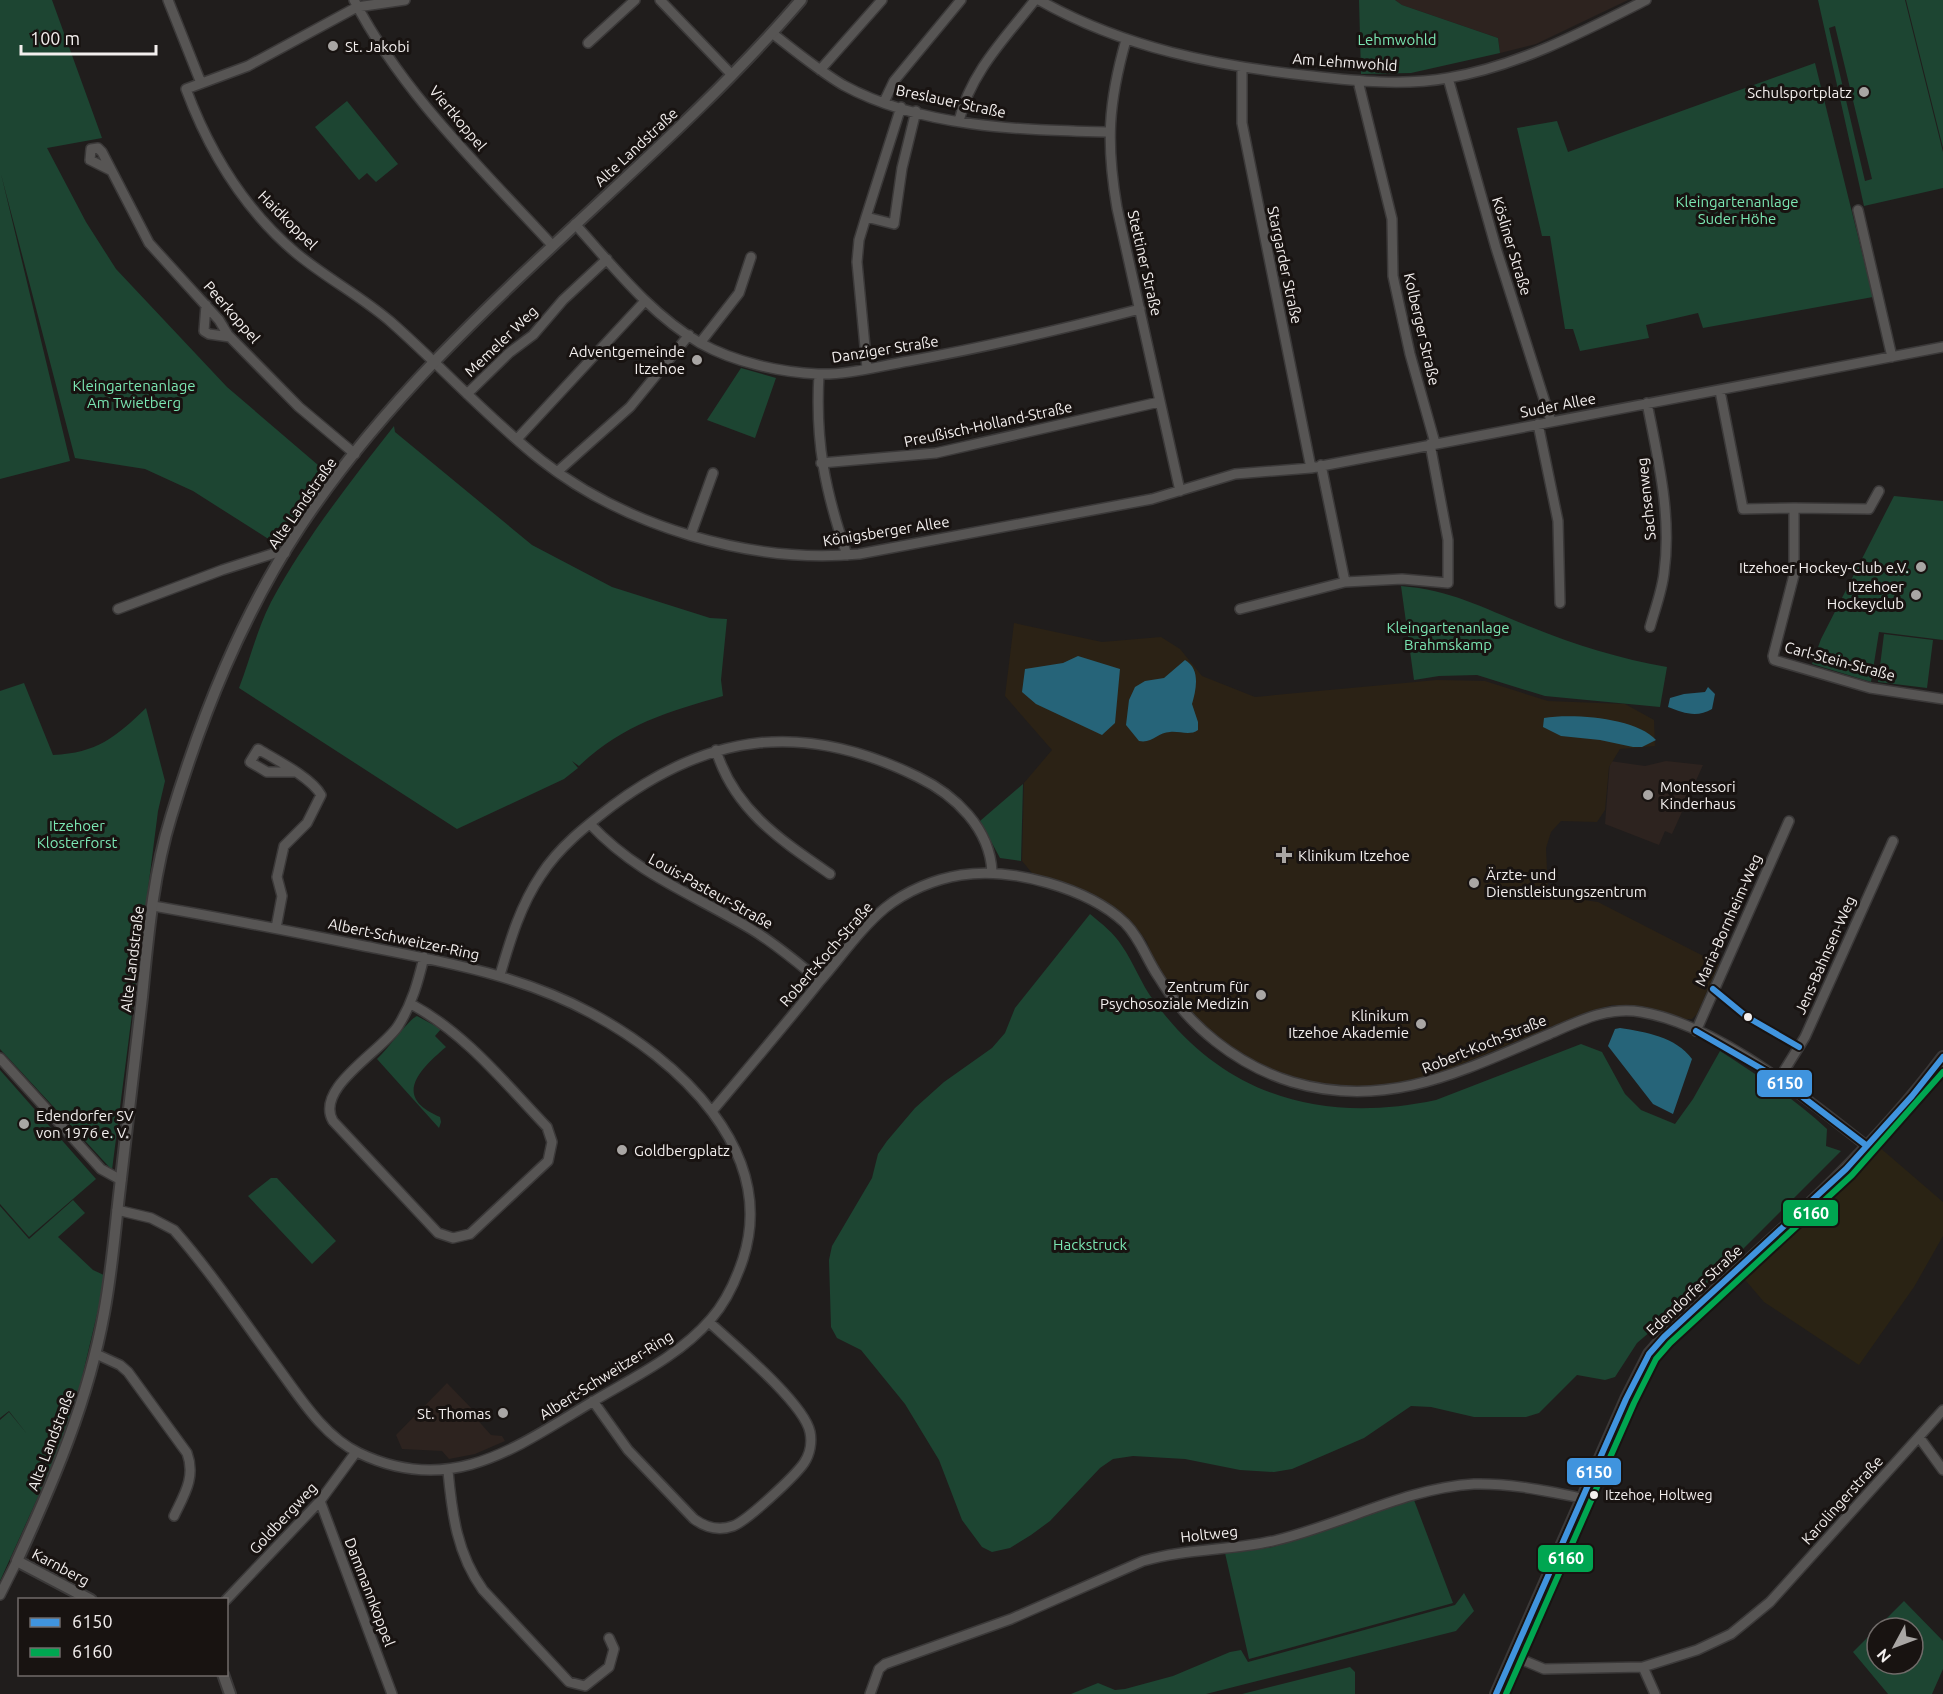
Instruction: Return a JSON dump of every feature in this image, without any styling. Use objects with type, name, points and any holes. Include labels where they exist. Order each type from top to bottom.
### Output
[{"type":"street","points":[[168,0],[201,83],[254,63],[356,3],[405,0]]},
{"type":"street","points":[[588,43],[635,0]]},
{"type":"street","points":[[660,0],[732,75]]},
{"type":"street","name":"Alte Landstraße","points":[[0,1595],[64,1457],[96,1354],[105,1309],[153,906],[169,820],[211,697],[233,647],[300,527],[355,454],[436,363],[552,245],[677,131],[801,0]]},
{"type":"street","points":[[820,70],[882,0]]},
{"type":"street","points":[[884,102],[894,81],[961,0]]},
{"type":"street","points":[[959,121],[965,98],[976,77],[1037,0]]},
{"type":"street","name":"Am Lehmwohld","points":[[1037,0],[1092,27],[1126,40],[1242,68],[1358,81],[1398,82],[1448,78],[1527,56],[1646,0]]},
{"type":"street","name":"Viertkoppel","points":[[356,3],[384,49],[431,111],[552,245]]},
{"type":"street","name":"Breslauer Straße","points":[[772,33],[820,70],[856,91],[884,102],[959,121],[1009,129],[1108,132]]},
{"type":"street","name":"Stettiner Straße","points":[[1126,40],[1112,95],[1108,132],[1116,199],[1180,491]]},
{"type":"street","name":"Stargarder Straße","points":[[1242,68],[1240,96],[1244,134],[1316,466],[1345,582]]},
{"type":"street","name":"Kösliner Straße","points":[[1448,78],[1496,248],[1551,421]]},
{"type":"street","name":"Kolberger Straße","points":[[1345,582],[1382,579],[1448,583],[1448,540],[1433,444],[1395,286],[1392,219],[1358,81]]},
{"type":"street","name":"Haidkoppel","points":[[201,83],[186,89],[225,170],[265,222],[297,254],[365,301],[436,363]]},
{"type":"street","points":[[867,368],[856,256],[901,107]]},
{"type":"street","points":[[866,217],[894,224],[903,168],[916,111]]},
{"type":"street","name":"Peerkoppel","points":[[110,170],[147,239],[206,305],[230,337],[299,407],[355,454]]},
{"type":"street","points":[[1858,210],[1892,357]]},
{"type":"street","name":"Danziger Straße","points":[[575,224],[645,301],[688,335],[700,343],[740,359],[784,370],[819,374],[867,368],[994,345],[1140,309]]},
{"type":"street","points":[[700,343],[739,293],[752,257]]},
{"type":"street","name":"Memeler Weg","points":[[468,394],[509,353],[533,336],[563,300],[607,259]]},
{"type":"street","points":[[517,439],[645,301]]},
{"type":"street","points":[[206,305],[205,332],[230,337]]},
{"type":"street","points":[[557,472],[623,415],[688,335]]},
{"type":"street","name":"Suder Allee","points":[[1180,491],[1235,474],[1316,466],[1943,347]]},
{"type":"street","name":"Königsberger Allee","points":[[436,363],[517,439],[557,472],[616,506],[691,534],[740,549],[788,556],[847,555],[1143,501],[1180,491]]},
{"type":"street","points":[[819,374],[817,424],[821,463],[830,504],[847,555]]},
{"type":"street","points":[[1720,391],[1743,509],[1869,509],[1879,491]]},
{"type":"street","name":"Preußisch-Holland-Straße","points":[[821,463],[936,453],[1159,402]]},
{"type":"street","name":"Sachsenweg","points":[[1647,403],[1664,491],[1667,541],[1664,576],[1650,627]]},
{"type":"street","points":[[1538,424],[1558,521],[1560,603]]},
{"type":"street","points":[[691,534],[713,473]]},
{"type":"street","name":"Carl-Stein-Straße","points":[[1794,508],[1794,575],[1774,652],[1774,660],[1870,688],[1943,699]]},
{"type":"street","points":[[118,609],[222,570],[275,553],[285,553]]},
{"type":"street","points":[[1240,609],[1345,582]]},
{"type":"street","points":[[500,975],[516,925],[538,880],[562,850],[590,824],[654,777],[682,762],[716,750],[766,742],[808,743],[851,752],[911,774],[939,789],[971,818],[987,846],[992,872]]},
{"type":"street","points":[[716,750],[736,791],[756,818],[783,843],[830,874]]},
{"type":"street","points":[[276,928],[282,896],[277,877],[284,846],[306,823],[321,795],[294,772]]},
{"type":"street","name":"Maria-Bornheim-Weg","points":[[1696,1031],[1789,821]]},
{"type":"street","name":"Louis-Pasteur-Straße","points":[[590,824],[616,850],[638,867],[753,930],[820,981]]},
{"type":"street","name":"Jens-Bahnsen-Weg","points":[[1779,1079],[1805,1037],[1893,841]]},
{"type":"street","name":"Robert-Koch-Straße","points":[[713,1110],[866,927],[898,899],[951,877],[992,872],[1024,877],[1047,884],[1105,908],[1124,922],[1138,939],[1168,992],[1205,1032],[1253,1066],[1296,1083],[1352,1092],[1410,1087],[1454,1074],[1580,1021],[1612,1011],[1647,1013],[1696,1031],[1779,1079],[1867,1146]]},
{"type":"street","name":"Albert-Schweitzer-Ring","points":[[117,1210],[151,1218],[174,1230],[304,1403],[332,1433],[356,1452],[405,1469],[448,1471],[480,1463],[517,1448],[665,1359],[709,1322],[727,1297],[739,1270],[747,1243],[749,1218],[747,1190],[730,1138],[713,1110],[686,1083],[630,1036],[589,1012],[500,975],[424,957],[153,906]]},
{"type":"street","points":[[411,1004],[456,1034],[547,1127],[551,1138],[552,1149],[548,1161],[470,1234],[459,1238],[446,1237],[438,1233],[333,1121],[329,1112],[329,1101],[334,1091],[392,1035],[411,1004],[424,957]]},
{"type":"street","name":"Edendorfer Straße","points":[[1496,1694],[1626,1399],[1653,1348],[1826,1189],[1916,1093],[1943,1057]]},
{"type":"street","points":[[0,1058],[101,1169],[121,1180]]},
{"type":"street","points":[[593,1401],[628,1450],[694,1519],[706,1526],[721,1528],[741,1522],[803,1464],[810,1448],[810,1432],[801,1413],[709,1322]]},
{"type":"street","points":[[96,1354],[120,1365],[128,1372],[187,1453],[191,1468],[190,1483],[174,1516]]},
{"type":"street","name":"Karolingerstraße","points":[[1513,1656],[1544,1669],[1643,1667],[1719,1641],[1762,1610],[1943,1410]]},
{"type":"street","points":[[1919,1437],[1943,1470]]},
{"type":"street","name":"Goldbergweg","points":[[227,1598],[320,1501],[356,1452]]},
{"type":"street","points":[[448,1471],[455,1527],[471,1573],[483,1590],[568,1682],[585,1686],[609,1667],[614,1649],[609,1638]]},
{"type":"street","name":"Holtweg","points":[[870,1694],[879,1669],[885,1664],[976,1633],[1143,1561],[1166,1555],[1276,1540],[1419,1494],[1459,1486],[1513,1485],[1582,1498]]},
{"type":"street","name":"Dammannkoppel","points":[[320,1501],[392,1694]]},
{"type":"street","name":"Karnberg","points":[[17,1561],[89,1598]]},
{"type":"street","points":[[1643,1667],[1655,1694]]},
{"type":"street","points":[[224,1676],[230,1694]]},
{"type":"shaded area","points":[[1395,0],[1628,0],[1536,44],[1500,53],[1498,38],[1402,5]]},
{"type":"shaded area","name":"Klinikum Itzehoe","points":[[1014,623],[1102,642],[1161,637],[1180,649],[1202,676],[1255,697],[1437,680],[1485,681],[1548,701],[1625,704],[1654,720],[1655,746],[1620,749],[1609,767],[1605,810],[1597,822],[1561,821],[1551,832],[1546,848],[1548,895],[1598,902],[1719,964],[1697,1014],[1692,1019],[1682,1019],[1647,1007],[1612,1005],[1587,1012],[1421,1081],[1368,1087],[1316,1083],[1288,1077],[1229,1048],[1181,1003],[1155,965],[1147,942],[1132,922],[1106,902],[1032,873],[1022,861],[1024,783],[1052,750],[1005,696]]},
{"type":"shaded area","name":"Montessori Kinderhaus","points":[[1610,761],[1645,766],[1666,761],[1703,765],[1672,834],[1665,831],[1659,845],[1605,824]]},
{"type":"shaded area","points":[[1878,1146],[1943,1202],[1943,1236],[1914,1287],[1859,1365],[1764,1302],[1741,1275],[1829,1196]]},
{"type":"shaded area","points":[[447,1383],[473,1410],[474,1416],[491,1435],[502,1436],[505,1441],[475,1454],[449,1459],[442,1451],[402,1449],[396,1435]]},
{"type":"green space","name":"Kleingartenanlage Am Twietberg","points":[[0,0],[52,0],[102,138],[47,148],[86,222],[116,269],[227,387],[325,471],[279,540],[270,540],[193,491],[145,469],[75,458],[1,174],[70,461],[0,479]]},
{"type":"green space","name":"Lehmwohld","points":[[1359,0],[1395,0],[1402,5],[1498,38],[1500,53],[1411,73],[1361,74]]},
{"type":"green space","name":"Schulsportplatz","points":[[1818,0],[1905,0],[1943,152],[1943,188],[1864,206]],"holes":[[[1835,26],[1872,179],[1865,181],[1829,28]]]},
{"type":"green space","points":[[1906,0],[1943,0],[1943,148]]},
{"type":"green space","name":"Kleingartenanlage Suder Höhe","points":[[1815,63],[1873,297],[1703,328],[1698,313],[1646,325],[1649,338],[1580,351],[1573,329],[1565,329],[1550,236],[1542,236],[1517,128],[1557,121],[1568,152]]},
{"type":"green space","points":[[347,101],[398,164],[376,182],[367,173],[359,180],[315,127]]},
{"type":"green space","points":[[741,368],[776,378],[755,438],[707,420]]},
{"type":"green space","points":[[394,426],[395,432],[532,545],[612,587],[710,618],[727,619],[721,680],[723,696],[664,714],[629,730],[595,752],[579,766],[572,761],[578,768],[564,779],[457,829],[239,688],[262,623],[284,579],[329,511]]},
{"type":"green space","points":[[1894,496],[1943,501],[1943,640],[1879,632],[1871,682],[1812,664],[1821,639]]},
{"type":"green space","name":"Kleingartenanlage Brahmskamp","points":[[1401,586],[1452,596],[1581,645],[1615,656],[1667,667],[1660,707],[1545,696],[1477,675],[1439,676],[1414,680]]},
{"type":"green space","points":[[1884,634],[1933,640],[1927,688],[1878,682]]},
{"type":"green space","name":"Itzehoer Klosterforst","points":[[24,683],[53,755],[82,751],[105,742],[146,708],[165,781],[158,811],[112,1170],[0,1049],[0,691]]},
{"type":"green space","points":[[1023,784],[1021,861],[1000,858],[980,821]]},
{"type":"green space","name":"Hackstruck","points":[[1090,914],[1119,941],[1149,994],[1182,1034],[1212,1060],[1244,1081],[1279,1096],[1316,1105],[1354,1108],[1394,1107],[1436,1100],[1581,1044],[1602,1052],[1625,1094],[1641,1110],[1675,1124],[1693,1099],[1720,1051],[1815,1118],[1827,1129],[1826,1146],[1841,1151],[1722,1270],[1637,1343],[1615,1377],[1605,1380],[1577,1375],[1539,1413],[1526,1417],[1474,1417],[1431,1407],[1411,1406],[1364,1438],[1292,1469],[1274,1472],[1240,1470],[1185,1459],[1133,1456],[1113,1459],[1100,1468],[1050,1521],[1010,1548],[992,1552],[982,1547],[962,1520],[939,1460],[905,1404],[861,1350],[837,1338],[831,1327],[829,1260],[832,1246],[872,1178],[878,1154],[887,1141],[915,1108],[944,1082],[992,1048],[1005,1033],[1015,1008]]},
{"type":"green space","points":[[417,1016],[441,1029],[435,1036],[446,1047],[420,1074],[415,1083],[414,1092],[417,1101],[425,1109],[440,1117],[439,1128],[377,1059]]},
{"type":"green space","name":"Edendorfer SV von 1976 e. V.","points":[[0,1070],[96,1179],[29,1237],[0,1204]]},
{"type":"green space","points":[[271,1178],[277,1178],[336,1241],[312,1264],[248,1196]]},
{"type":"green space","points":[[73,1200],[85,1213],[58,1237],[93,1270],[106,1276],[71,1424],[0,1581],[0,1420],[9,1412],[27,1434],[9,1411],[0,1418],[0,1206],[29,1239]]},
{"type":"green space","points":[[1414,1500],[1453,1603],[1249,1659],[1225,1553],[1273,1547]]},
{"type":"green space","points":[[1464,1593],[1474,1611],[1456,1631],[1206,1694],[1071,1694],[1098,1683],[1115,1690],[1125,1689],[1173,1676],[1230,1652],[1241,1650],[1248,1662],[1455,1605]]},
{"type":"green space","points":[[1904,1601],[1919,1616],[1889,1616]]},
{"type":"green space","points":[[1925,1623],[1943,1641],[1943,1669],[1932,1694],[1888,1694],[1873,1676],[1925,1676]]},
{"type":"green space","points":[[1865,1640],[1865,1666],[1853,1652]]},
{"type":"green space","points":[[1350,1667],[1355,1672],[1355,1694],[1242,1694]]},
{"type":"water","points":[[1078,656],[1120,669],[1115,723],[1102,735],[1036,704],[1022,692],[1025,669],[1063,663]]},
{"type":"water","points":[[1185,660],[1195,674],[1196,686],[1192,704],[1198,730],[1188,733],[1166,733],[1148,741],[1139,741],[1126,725],[1129,700],[1135,687],[1145,681],[1164,678]]},
{"type":"water","points":[[1708,687],[1715,694],[1712,709],[1706,712],[1685,713],[1668,707],[1670,698],[1705,692]]},
{"type":"water","points":[[1571,716],[1620,722],[1647,733],[1656,740],[1642,747],[1633,747],[1600,740],[1561,736],[1543,727],[1544,718]]},
{"type":"water","points":[[1620,1028],[1660,1037],[1678,1045],[1692,1059],[1673,1114],[1653,1104],[1608,1046],[1615,1029]]},
{"type":"transit line","name":"6150","points":[[1713,989],[1747,1017],[1799,1047]]},
{"type":"transit line","name":"6150","points":[[1696,1031],[1779,1079],[1867,1146]]},
{"type":"transit line","name":"6150","points":[[1496,1694],[1626,1399],[1649,1354],[1664,1337],[1846,1169],[1912,1096],[1943,1057]]},
{"type":"transit line","name":"6160","points":[[1506,1694],[1634,1403],[1656,1359],[1670,1343],[1852,1175],[1943,1072]]},
{"type":"place","name":"St. Jakobi","points":[[333,46]]},
{"type":"place","name":"Schulsportplatz","points":[[1864,92]]},
{"type":"place","name":"Adventgemeinde Itzehoe","points":[[697,360]]},
{"type":"place","name":"Itzehoer Hockey-Club e.V.","points":[[1921,567]]},
{"type":"place","name":"Itzehoer Hockeyclub","points":[[1916,595]]},
{"type":"place","name":"Montessori Kinderhaus","points":[[1648,795]]},
{"type":"place","name":"Klinikum Itzehoe","points":[[1284,855]]},
{"type":"place","name":"Ärzte- und Dienstleistungszentrum","points":[[1474,883]]},
{"type":"place","name":"Zentrum für Psychosoziale Medizin","points":[[1261,995]]},
{"type":"place","name":"Klinikum Itzehoe Akademie","points":[[1421,1024]]},
{"type":"place","name":"Edendorfer SV von 1976 e. V.","points":[[24,1124]]},
{"type":"place","name":"Goldbergplatz","points":[[622,1150]]},
{"type":"place","name":"St. Thomas","points":[[503,1413]]},
{"type":"place","name":"Itzehoe, Holtweg","points":[[1594,1495]]}]
